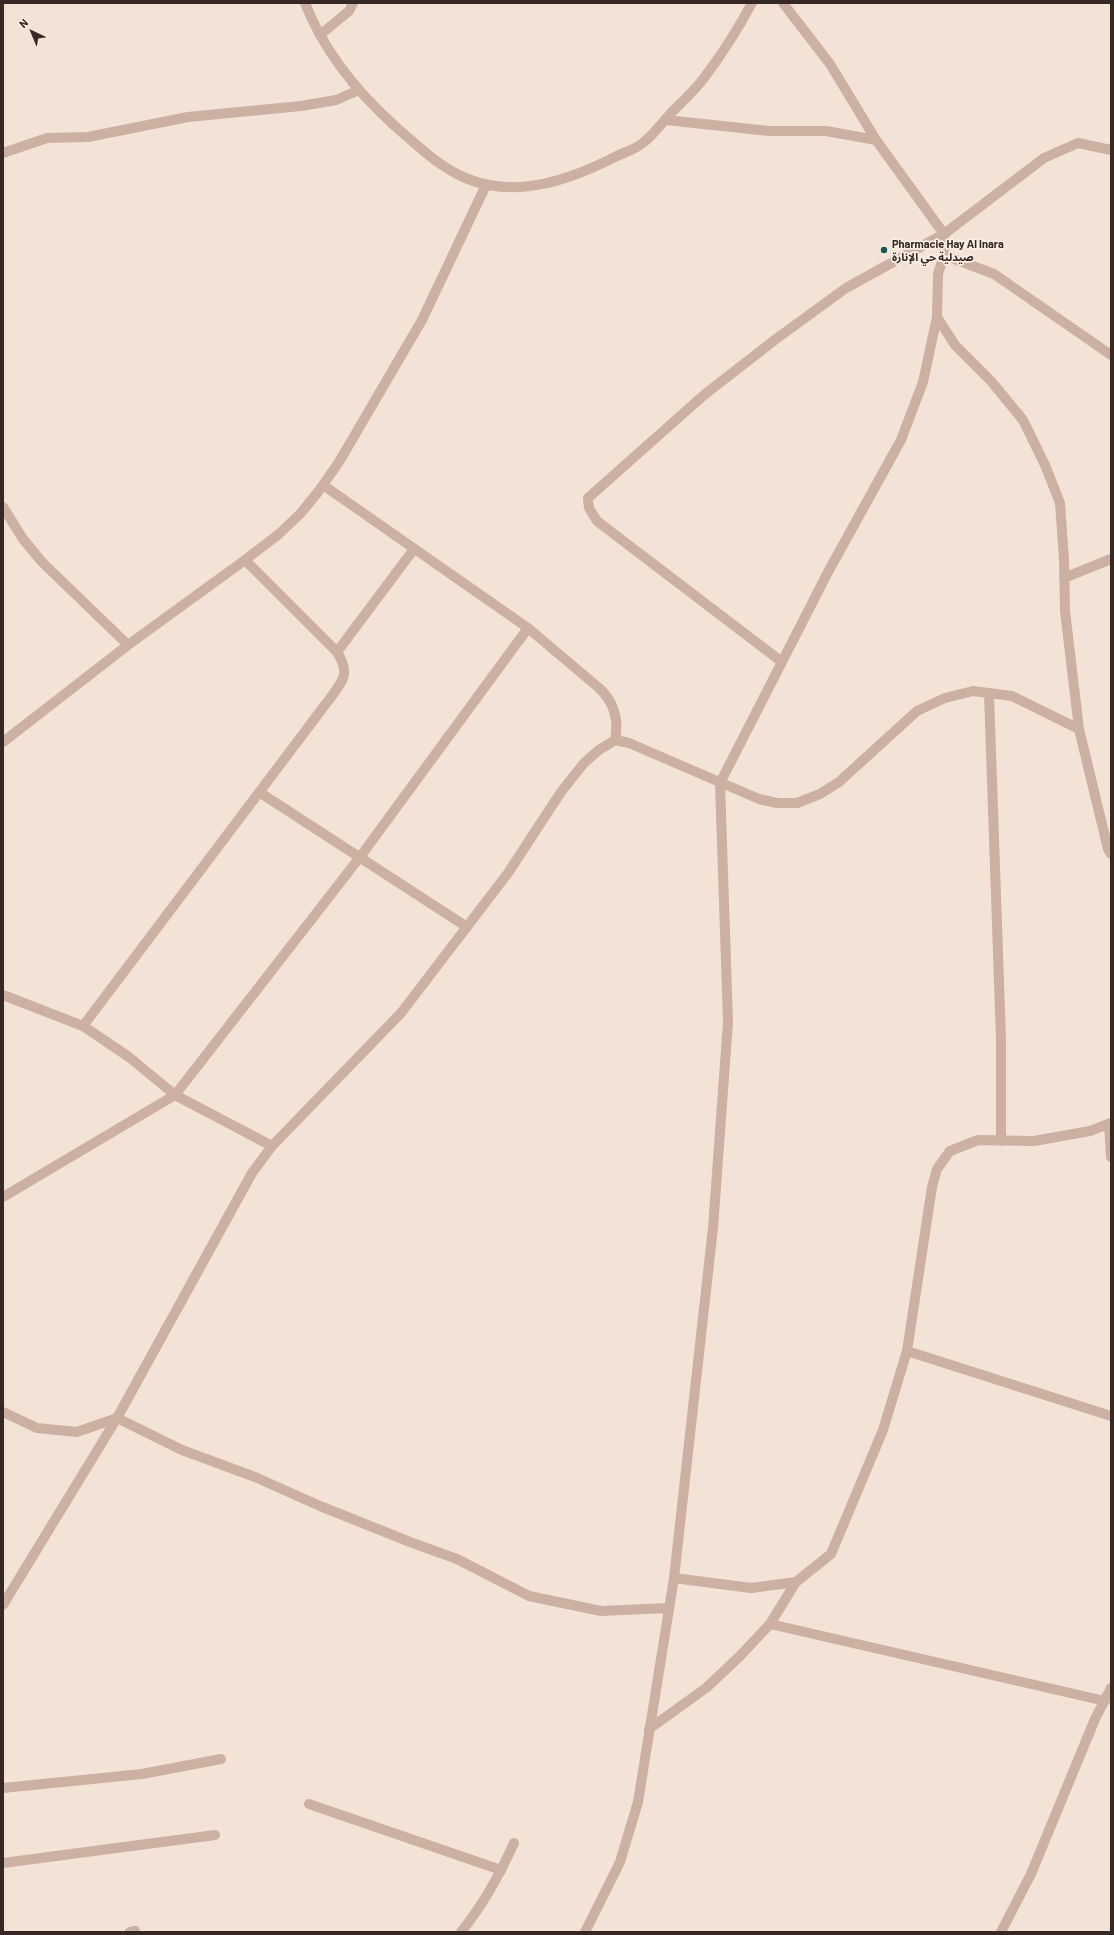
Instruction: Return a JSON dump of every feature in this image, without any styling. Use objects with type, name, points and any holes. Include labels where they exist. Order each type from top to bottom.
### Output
[{"type":"street","points":[[305,3],[320,35],[359,90],[374,107],[429,155],[446,168],[468,179],[486,184],[526,188],[562,179],[592,169],[643,143],[704,78],[752,3]]},
{"type":"street","points":[[320,35],[349,11],[354,3]]},
{"type":"street","points":[[585,1932],[620,1862],[638,1802],[674,1578],[713,1228],[728,1022],[720,783],[828,572],[901,440],[923,382],[937,317],[938,274],[944,255],[944,234],[876,140],[830,64],[783,3]]},
{"type":"street","points":[[3,153],[47,138],[88,137],[188,117],[301,106],[336,100],[359,90]]},
{"type":"street","points":[[666,120],[769,131],[826,131],[876,140]]},
{"type":"street","points":[[782,662],[597,521],[589,508],[588,498],[704,395],[776,339],[846,288],[944,234],[1044,158],[1078,143],[1111,150]]},
{"type":"street","points":[[3,742],[128,645],[279,534],[301,513],[323,485],[350,444],[422,320],[486,184]]},
{"type":"street","points":[[944,255],[994,274],[1111,355]]},
{"type":"street","points":[[937,317],[955,345],[991,382],[1023,420],[1060,503],[1064,559],[1065,611],[1079,729],[1108,849],[1111,854]]},
{"type":"street","points":[[3,1605],[117,1418],[252,1173],[272,1146],[401,1013],[508,873],[561,792],[584,763],[598,750],[615,740],[617,732],[614,709],[606,695],[528,628],[323,485]]},
{"type":"street","points":[[3,507],[23,539],[42,562],[128,645]]},
{"type":"street","points":[[337,652],[414,549]]},
{"type":"street","points":[[1064,578],[1111,559]]},
{"type":"street","points":[[83,1026],[341,682],[345,674],[345,667],[337,652],[245,560]]},
{"type":"street","points":[[3,1197],[175,1095],[360,857],[528,628]]},
{"type":"street","points":[[615,740],[648,750],[720,783],[759,798],[777,803],[797,803],[820,794],[838,782],[917,711],[944,698],[973,691],[1012,696],[1079,729]]},
{"type":"street","points":[[990,694],[1001,1039],[1001,1141]]},
{"type":"street","points":[[259,792],[467,927]]},
{"type":"street","points":[[3,995],[83,1026],[129,1057],[175,1095],[272,1146]]},
{"type":"street","points":[[649,1729],[706,1688],[770,1624],[796,1582],[831,1554],[883,1430],[907,1351],[932,1187],[937,1169],[950,1151],[978,1140],[1034,1141],[1090,1131],[1110,1123],[1111,1157]]},
{"type":"street","points":[[907,1351],[1111,1416]]},
{"type":"street","points":[[3,1412],[36,1428],[77,1432],[117,1418],[182,1450],[254,1477],[320,1506],[457,1559],[529,1596],[601,1611],[670,1608]]},
{"type":"street","points":[[674,1578],[751,1588],[796,1582]]},
{"type":"street","points":[[770,1624],[1105,1701]]},
{"type":"street","points":[[1001,1932],[1031,1874],[1095,1719],[1111,1688]]},
{"type":"street","points":[[3,1788],[142,1774],[222,1759]]},
{"type":"street","points":[[309,1804],[502,1870]]},
{"type":"street","points":[[3,1863],[215,1835]]},
{"type":"street","points":[[460,1932],[473,1917],[502,1870],[514,1843]]},
{"type":"street","points":[[130,1932],[135,1932]]},
{"type":"place","name":"Pharmacie Hay Al Inara صيدلية حي الإنارة","points":[[884,250]]}]
